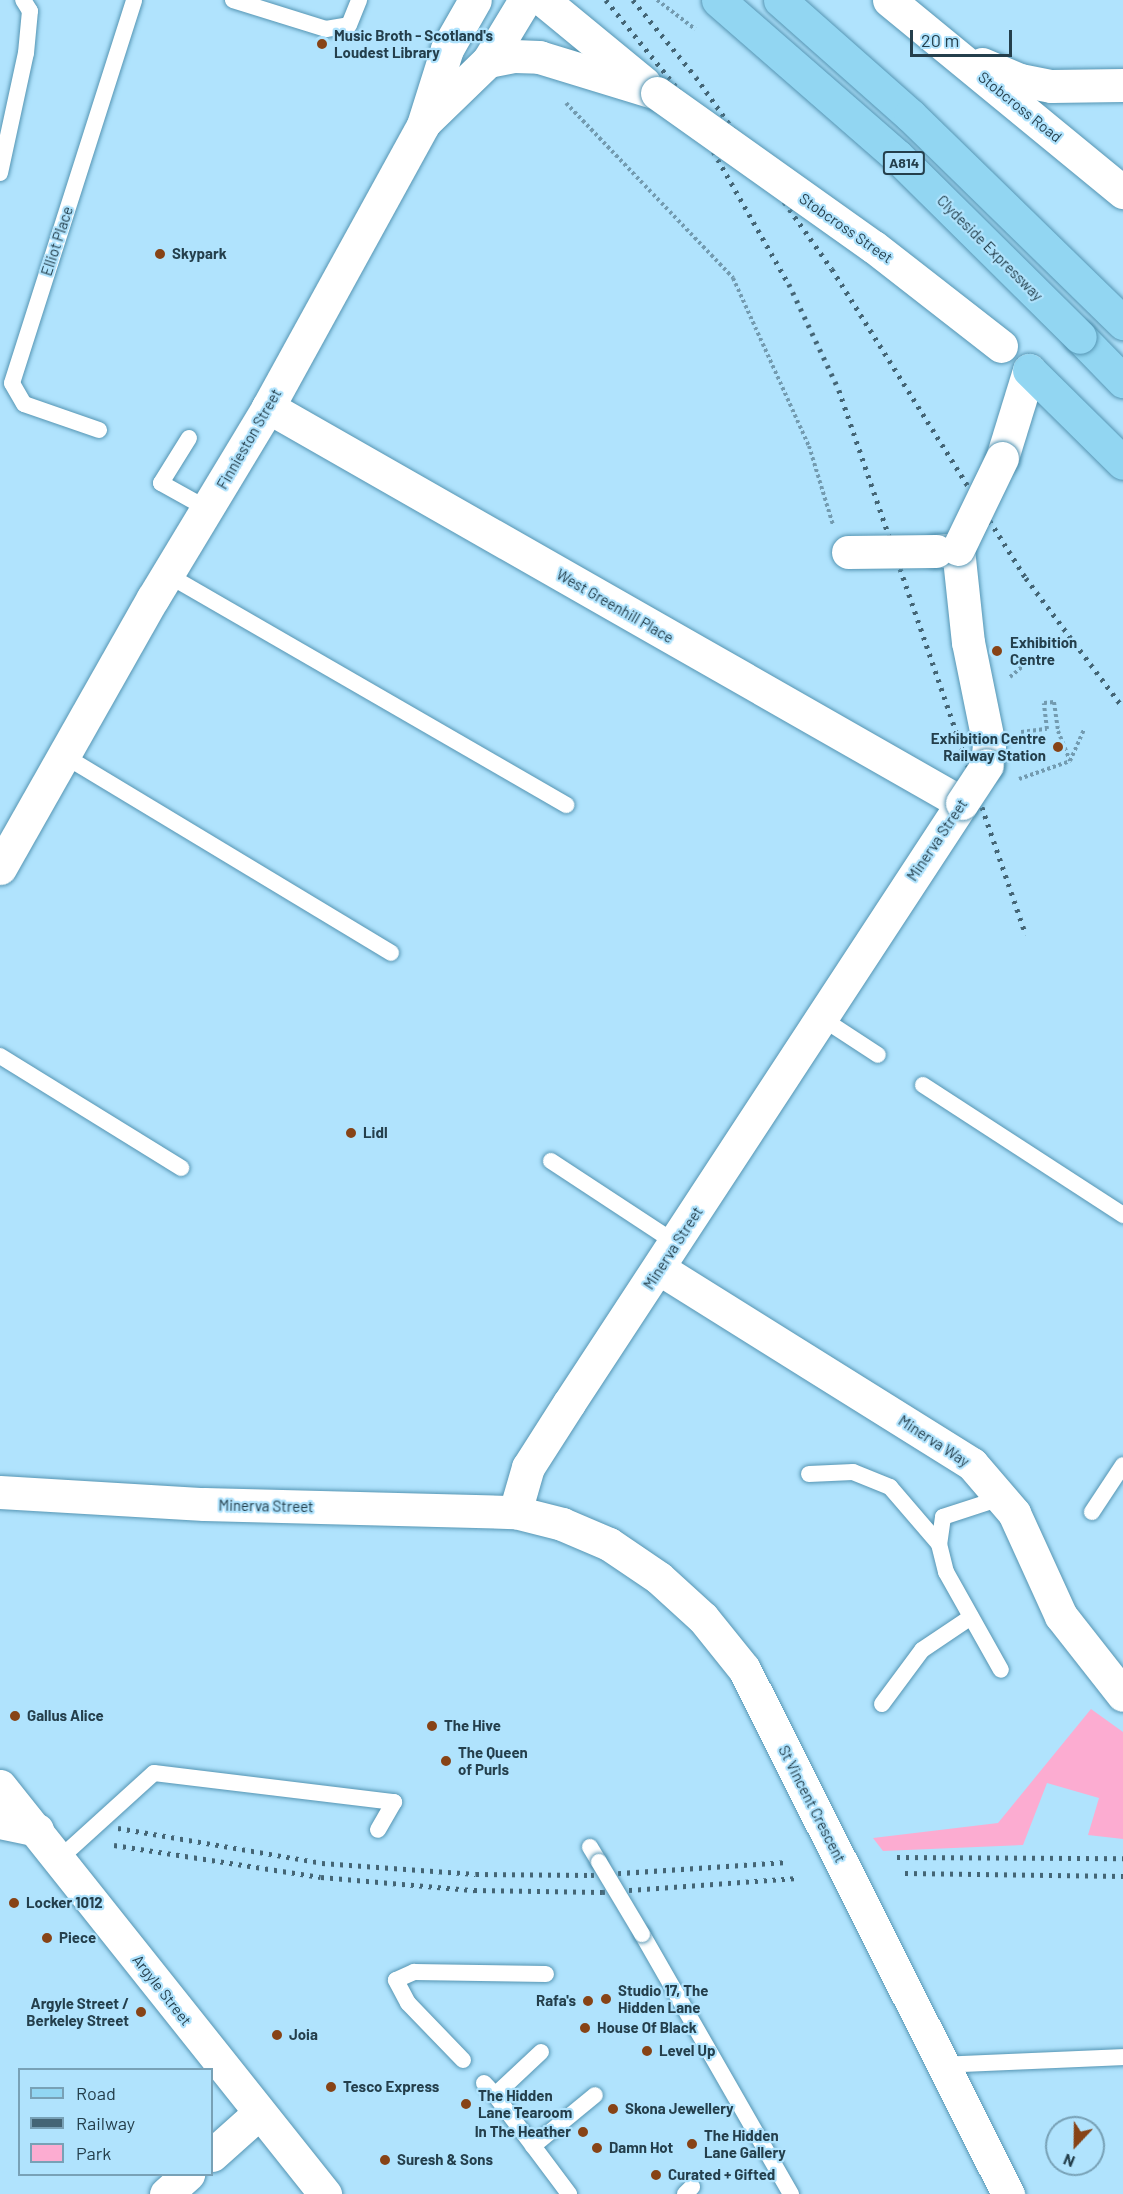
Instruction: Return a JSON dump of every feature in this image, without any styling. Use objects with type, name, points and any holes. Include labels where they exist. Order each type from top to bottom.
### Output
[{"type":"main road","name":"Clydeside Expressway","points":[[718,0],[897,156],[1123,381]]},
{"type":"main road","name":"A814","points":[[780,0],[918,122],[1115,314]]},
{"type":"main road","points":[[1029,370],[1123,463]]},
{"type":"street","name":"Finnieston Street","points":[[0,868],[63,755],[268,407],[423,125],[447,50],[475,0]]},
{"type":"street","points":[[423,125],[488,61],[525,0]]},
{"type":"street","name":"Stobcross Street","points":[[543,0],[657,93],[874,247],[1029,370]]},
{"type":"street","name":"Stobcross Road","points":[[890,0],[1123,192]]},
{"type":"street","points":[[948,49],[1030,82],[1082,88],[1123,86]]},
{"type":"street","name":"Stobcross Street","points":[[488,61],[514,56],[538,57],[657,93]]},
{"type":"street","points":[[999,773],[989,745],[947,550],[1002,458],[1029,370]]},
{"type":"street","name":"West Greenhill Place","points":[[268,407],[847,739],[950,795]]},
{"type":"street","points":[[844,551],[947,550]]},
{"type":"street","name":"Minerva Street","points":[[10,1489],[204,1504],[515,1512],[528,1467],[668,1256],[932,846],[950,795],[999,773]]},
{"type":"street","name":"Minerva Way","points":[[668,1256],[972,1464],[1014,1514],[1061,1616],[1123,1695]]},
{"type":"street","name":"St Vincent Crescent","points":[[515,1512],[562,1524],[609,1544],[650,1572],[703,1618],[744,1670],[1008,2194]]},
{"type":"street","name":"Argyle Street","points":[[0,1786],[325,2194]]},
{"type":"street","points":[[0,1822],[37,1830]]},
{"type":"street","points":[[213,2154],[260,2114]]},
{"type":"street","points":[[166,2194],[187,2176]]},
{"type":"lane","points":[[0,173],[26,53],[30,11],[23,0]]},
{"type":"lane","name":"Elliot Place","points":[[99,430],[24,404],[12,383],[134,0]]},
{"type":"lane","points":[[234,0],[326,29],[349,25],[359,0]]},
{"type":"lane","points":[[189,438],[161,483],[208,509]]},
{"type":"lane","points":[[168,575],[566,805]]},
{"type":"lane","points":[[63,755],[391,952]]},
{"type":"lane","points":[[820,1017],[878,1055]]},
{"type":"lane","points":[[0,1056],[181,1168]]},
{"type":"lane","points":[[922,1084],[1123,1215]]},
{"type":"lane","points":[[550,1161],[668,1256]]},
{"type":"lane","points":[[1092,1512],[1123,1465]]},
{"type":"lane","points":[[809,1474],[853,1472],[890,1487],[939,1544]]},
{"type":"lane","points":[[1000,1498],[943,1517],[939,1544],[946,1572],[1001,1670]]},
{"type":"lane","points":[[882,1704],[922,1650],[971,1617]]},
{"type":"lane","points":[[59,1860],[154,1773],[394,1803],[378,1830]]},
{"type":"lane","points":[[590,1847],[791,2194]]},
{"type":"lane","points":[[463,2060],[408,2003],[396,1980],[414,1972],[546,1974]]},
{"type":"lane","points":[[541,2052],[489,2089],[569,2194]]},
{"type":"lane","points":[[941,2065],[1123,2057]]},
{"type":"lane","points":[[533,2146],[595,2095]]},
{"type":"path","points":[[563,101],[733,278],[809,446],[844,551]]},
{"type":"path","points":[[1047,729],[1044,703],[1054,702],[1058,731],[1070,760]]},
{"type":"path","points":[[1070,760],[1084,729]]},
{"type":"path","points":[[999,773],[1070,760]]},
{"type":"green space","points":[[1091,1709],[1123,1732],[1123,1839],[1088,1835],[1099,1798],[1047,1783],[1023,1845],[883,1851],[873,1838],[998,1823]]},
{"type":"railway","points":[[606,0],[678,89],[789,284],[839,390],[1026,935]]},
{"type":"railway","points":[[633,0],[696,77],[832,269],[1026,578],[1123,707]]},
{"type":"railway","points":[[118,1828],[322,1863],[476,1874],[591,1875],[788,1862]]},
{"type":"railway","points":[[114,1845],[321,1877],[474,1890],[602,1892],[798,1878]]},
{"type":"railway","points":[[897,1857],[1123,1858]]},
{"type":"railway","points":[[905,1873],[1123,1876]]},
{"type":"place","name":"Music Broth - Scotland's Loudest Library","points":[[322,44]]},
{"type":"place","name":"Skypark","points":[[160,254]]},
{"type":"place","name":"Exhibition Centre","points":[[997,651]]},
{"type":"place","name":"Exhibition Centre Railway Station","points":[[1058,747]]},
{"type":"place","name":"Lidl","points":[[351,1133]]},
{"type":"place","name":"Gallus Alice","points":[[15,1716]]},
{"type":"place","name":"The Hive","points":[[432,1726]]},
{"type":"place","name":"The Queen of Purls","points":[[446,1761]]},
{"type":"place","name":"Locker 1012","points":[[14,1903]]},
{"type":"place","name":"Piece","points":[[47,1938]]},
{"type":"place","name":"Studio 17, The Hidden Lane","points":[[606,1999]]},
{"type":"place","name":"Rafa's","points":[[588,2001]]},
{"type":"place","name":"Argyle Street / Berkeley Street","points":[[141,2012]]},
{"type":"place","name":"House Of Black","points":[[585,2028]]},
{"type":"place","name":"Joia","points":[[277,2035]]},
{"type":"place","name":"Level Up","points":[[647,2051]]},
{"type":"place","name":"Tesco Express","points":[[331,2087]]},
{"type":"place","name":"The Hidden Lane Tearoom","points":[[466,2104]]},
{"type":"place","name":"Skona Jewellery","points":[[613,2109]]},
{"type":"place","name":"In The Heather","points":[[583,2132]]},
{"type":"place","name":"The Hidden Lane Gallery","points":[[692,2144]]},
{"type":"place","name":"Damn Hot","points":[[597,2148]]},
{"type":"place","name":"Suresh & Sons","points":[[385,2160]]},
{"type":"place","name":"Curated + Gifted","points":[[656,2175]]}]
